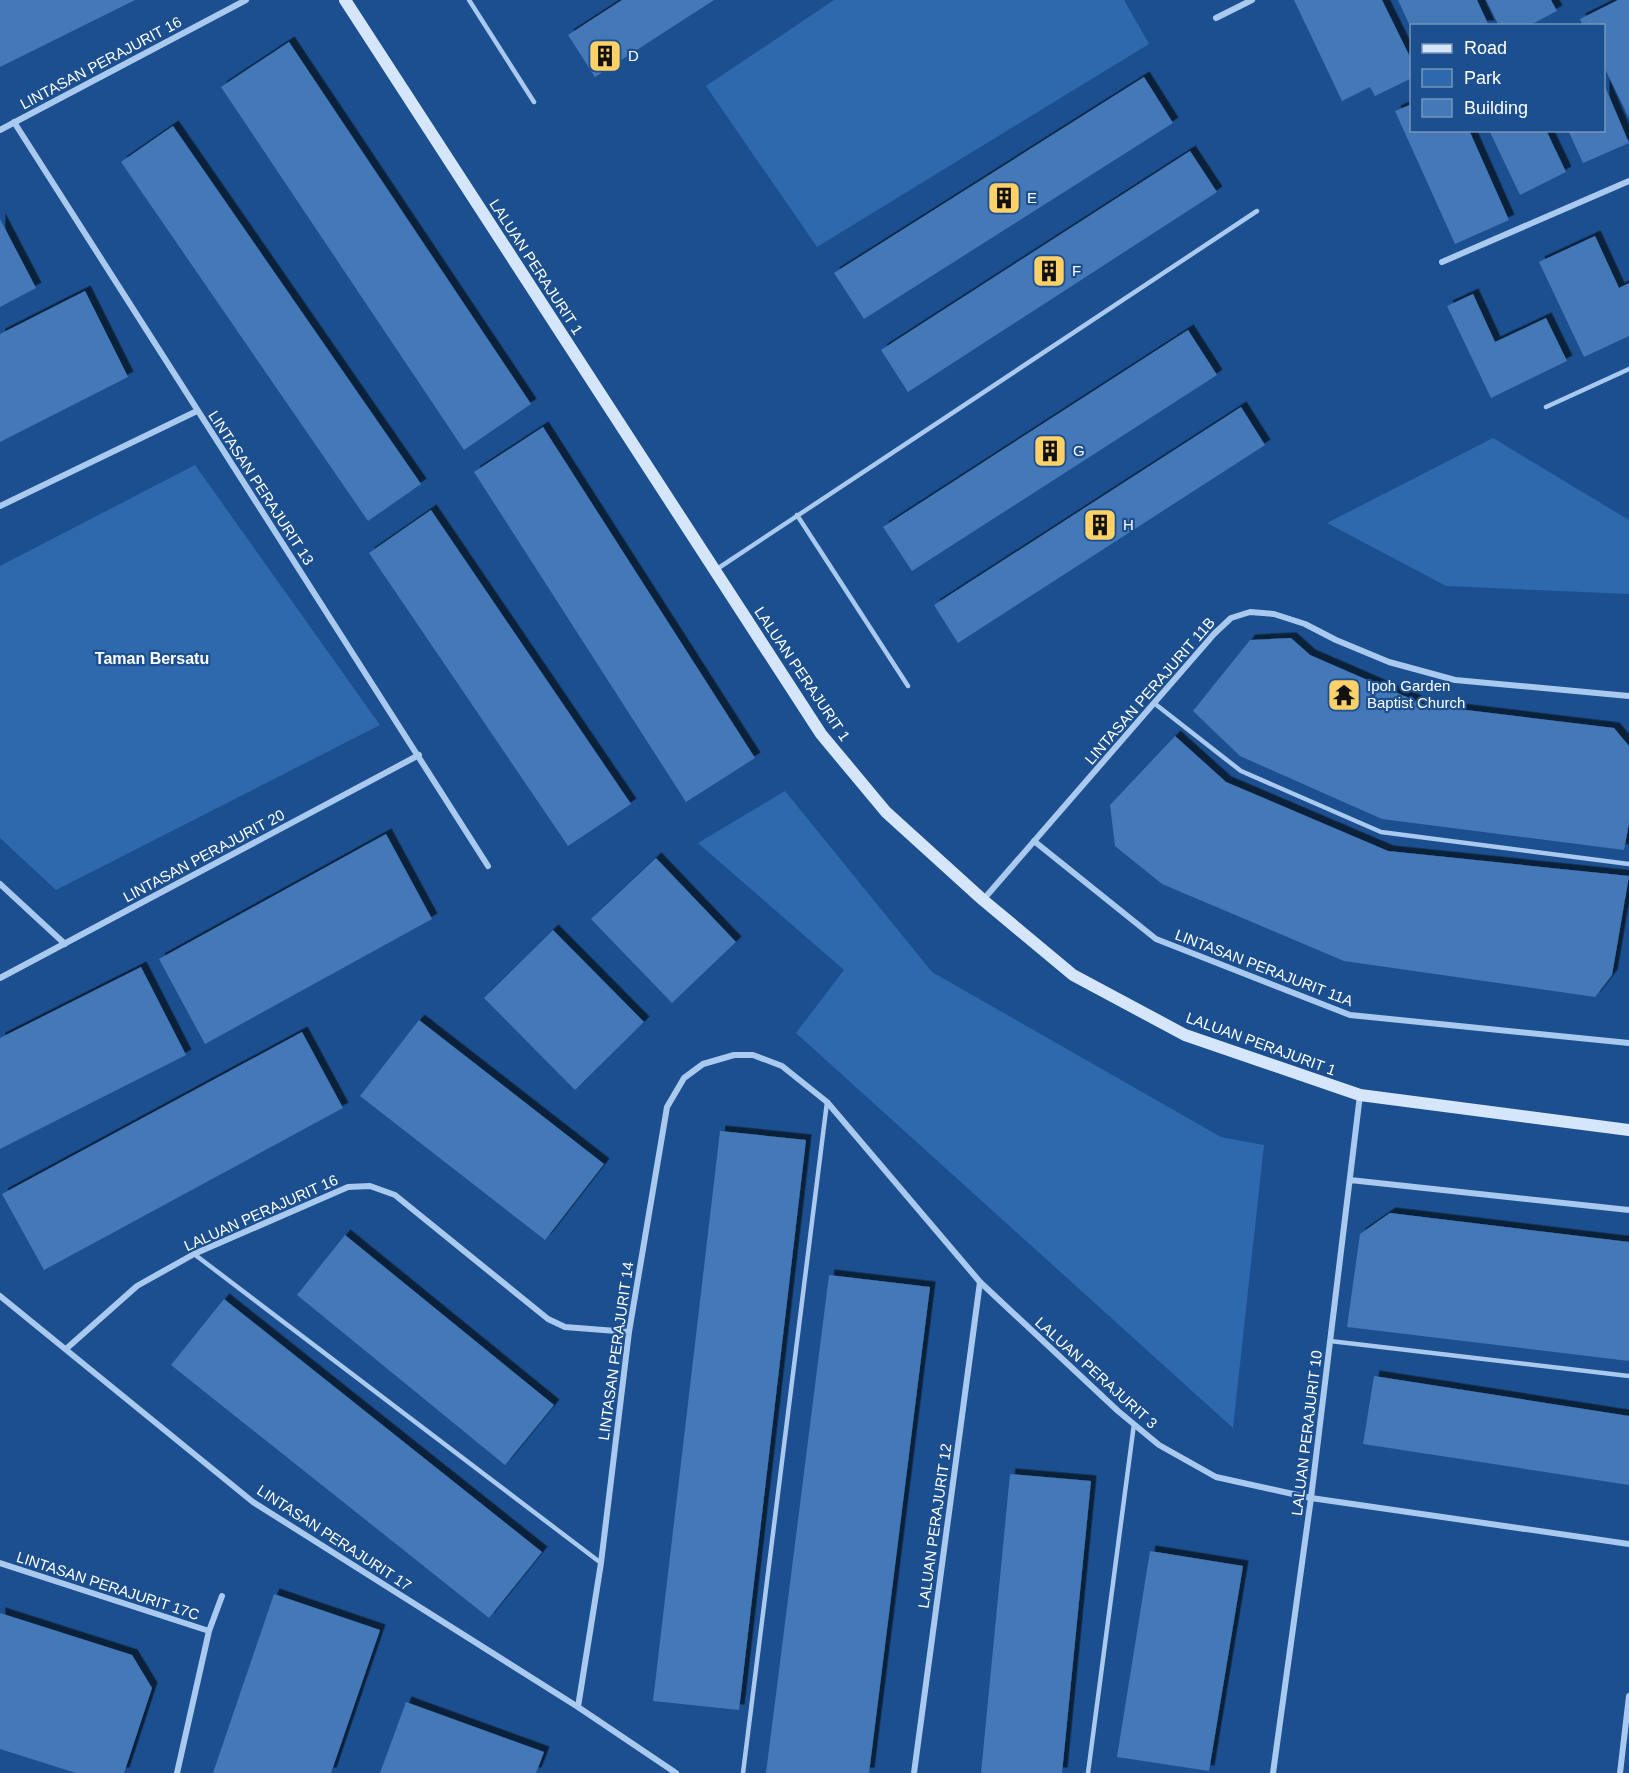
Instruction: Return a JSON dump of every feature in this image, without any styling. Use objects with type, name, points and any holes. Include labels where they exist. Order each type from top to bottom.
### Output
[{"type":"street","name":"LINTASAN PERAJURIT 16","points":[[0,130],[246,0]]},
{"type":"street","points":[[1216,18],[1252,0]]},
{"type":"street","name":"LALUAN PERAJURIT 1","points":[[347,1],[821,734],[886,812],[982,900],[1073,975],[1185,1035],[1360,1095],[1629,1130]]},
{"type":"street","name":"LINTASAN PERAJURIT 13","points":[[14,122],[488,866]]},
{"type":"street","points":[[1442,262],[1629,181]]},
{"type":"street","points":[[0,507],[197,411]]},
{"type":"street","name":"LINTASAN PERAJURIT 11B","points":[[982,900],[1222,626],[1231,618],[1250,612],[1274,614],[1305,624],[1336,640],[1389,662],[1455,680],[1629,696]]},
{"type":"street","name":"LINTASAN PERAJURIT 20","points":[[0,978],[419,755]]},
{"type":"street","name":"LINTASAN PERAJURIT 11A","points":[[1034,840],[1156,939],[1350,1015],[1629,1043]]},
{"type":"street","points":[[0,884],[64,944]]},
{"type":"street","name":"LINTASAN PERAJURIT 14","points":[[578,1707],[601,1563],[629,1332],[667,1107],[684,1078],[703,1064],[734,1055],[753,1055]]},
{"type":"street","name":"LALUAN PERAJURIT 3","points":[[753,1055],[782,1066],[827,1102],[980,1282],[1134,1424],[1159,1445],[1216,1477],[1311,1498],[1629,1544]]},
{"type":"street","name":"LALUAN PERAJURIT 10","points":[[1273,1773],[1311,1498],[1360,1095]]},
{"type":"street","points":[[1350,1180],[1629,1210]]},
{"type":"street","name":"LALUAN PERAJURIT 16","points":[[66,1349],[136,1286],[194,1254],[348,1187],[370,1186],[395,1195],[548,1320],[565,1327],[629,1332]]},
{"type":"street","name":"LALUAN PERAJURIT 12","points":[[914,1773],[980,1282]]},
{"type":"street","name":"LINTASAN PERAJURIT 17","points":[[0,1296],[253,1502],[578,1707],[676,1773]]},
{"type":"street","name":"LINTASAN PERAJURIT 17C","points":[[0,1563],[209,1631]]},
{"type":"street","points":[[177,1773],[209,1631],[222,1596]]},
{"type":"street","points":[[1620,1773],[1629,1696]]},
{"type":"lane","points":[[469,0],[534,102]]},
{"type":"lane","points":[[715,570],[1257,211]]},
{"type":"lane","points":[[1546,407],[1629,369]]},
{"type":"lane","points":[[797,515],[908,686]]},
{"type":"lane","points":[[1154,703],[1241,771],[1381,832],[1629,864]]},
{"type":"lane","points":[[742,1773],[827,1102]]},
{"type":"lane","points":[[194,1254],[601,1563]]},
{"type":"lane","points":[[1330,1341],[1629,1376]]},
{"type":"lane","points":[[1088,1773],[1134,1424]]},
{"type":"green space","points":[[834,0],[1124,0],[1149,44],[817,247],[706,86]]},
{"type":"green space","points":[[1493,438],[1629,520],[1629,594],[1446,586],[1327,523]]},
{"type":"green space","points":[[195,465],[380,725],[56,890],[0,838],[0,566]]},
{"type":"green space","points":[[785,791],[932,972],[1221,1137],[1264,1145],[1233,1428],[796,1033],[844,970],[698,843]]},
{"type":"building","points":[[0,0],[135,0],[0,67]]},
{"type":"building","name":"D","points":[[622,0],[714,0],[595,77],[568,35]]},
{"type":"building","points":[[1294,0],[1382,0],[1410,57],[1410,79],[1375,96],[1370,87],[1342,101]]},
{"type":"building","points":[[1398,0],[1477,0],[1488,24],[1410,24],[1410,26]]},
{"type":"building","points":[[1486,0],[1551,0],[1557,11],[1532,24],[1498,24]]},
{"type":"building","points":[[1618,0],[1629,0],[1629,118],[1605,69],[1605,24],[1582,24],[1580,19]]},
{"type":"building","points":[[289,42],[531,404],[464,450],[221,87]]},
{"type":"building","name":"E","points":[[1144,77],[1173,123],[864,319],[834,273]]},
{"type":"building","points":[[1605,86],[1629,143],[1583,163],[1569,132],[1605,132]]},
{"type":"building","points":[[1410,105],[1410,132],[1470,132],[1509,220],[1455,244],[1395,111]]},
{"type":"building","points":[[173,126],[421,484],[368,521],[121,162]]},
{"type":"building","points":[[1490,132],[1547,132],[1566,172],[1520,195]]},
{"type":"building","name":"F","points":[[1190,151],[1217,192],[908,392],[881,350]]},
{"type":"building","points":[[0,219],[36,288],[0,307]]},
{"type":"building","points":[[1595,236],[1619,288],[1629,283],[1629,336],[1584,357],[1539,262]]},
{"type":"building","points":[[85,291],[128,377],[0,442],[0,334]]},
{"type":"building","points":[[1473,294],[1495,342],[1546,318],[1567,361],[1491,398],[1447,306]]},
{"type":"building","name":"G","points":[[1188,330],[1217,375],[912,571],[883,527]]},
{"type":"building","name":"H","points":[[1241,407],[1265,445],[958,643],[934,605]]},
{"type":"building","points":[[543,427],[755,758],[686,802],[474,472]]},
{"type":"building","points":[[431,510],[631,804],[568,846],[369,553]]},
{"type":"building","points":[[1291,638],[1310,655],[1425,705],[1614,728],[1629,746],[1629,823],[1624,850],[1382,819],[1240,756],[1193,711],[1250,640]]},
{"type":"building","points":[[1175,736],[1226,782],[1388,851],[1629,876],[1612,975],[1595,997],[1344,961],[1162,884],[1115,846],[1110,805]]},
{"type":"building","points":[[386,834],[432,919],[205,1044],[159,959]]},
{"type":"building","points":[[656,858],[736,942],[672,1003],[591,919]]},
{"type":"building","points":[[553,930],[644,1022],[575,1090],[484,998]]},
{"type":"building","points":[[141,967],[186,1055],[0,1149],[0,1038]]},
{"type":"building","points":[[419,1020],[604,1164],[545,1240],[360,1096]]},
{"type":"building","points":[[302,1032],[343,1108],[44,1270],[2,1194]]},
{"type":"building","points":[[720,1131],[806,1140],[739,1710],[653,1701]]},
{"type":"building","points":[[1390,1213],[1629,1242],[1629,1361],[1347,1327],[1360,1234]]},
{"type":"building","points":[[345,1235],[554,1405],[505,1465],[297,1295]]},
{"type":"building","points":[[829,1275],[930,1287],[869,1773],[766,1773]]},
{"type":"building","points":[[224,1299],[542,1552],[489,1618],[171,1365]]},
{"type":"building","points":[[1374,1376],[1629,1416],[1629,1485],[1363,1444]]},
{"type":"building","points":[[1010,1474],[1091,1481],[1062,1773],[981,1773]]},
{"type":"building","points":[[1150,1551],[1243,1566],[1209,1771],[1117,1757]]},
{"type":"building","points":[[274,1594],[380,1630],[331,1773],[213,1773]]},
{"type":"building","points":[[0,1613],[132,1655],[152,1688],[124,1773],[76,1773],[0,1749]]},
{"type":"building","points":[[406,1702],[544,1752],[536,1773],[380,1773]]},
{"type":"place","name":"D","points":[[605,56]]},
{"type":"place","name":"E","points":[[1004,198]]},
{"type":"place","name":"F","points":[[1049,271]]},
{"type":"place","name":"G","points":[[1050,451]]},
{"type":"place","name":"H","points":[[1100,525]]},
{"type":"place","name":"Ipoh Garden Baptist Church","points":[[1344,695]]},
{"type":"district","name":"Taman Bersatu","points":[[152,658]]}]
